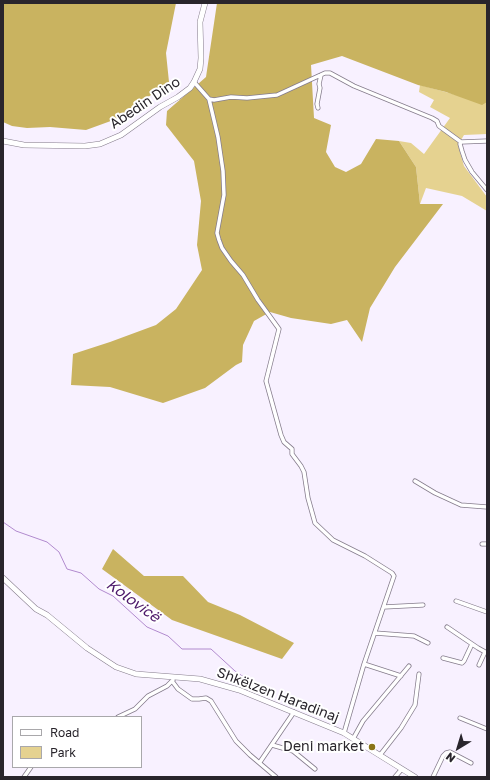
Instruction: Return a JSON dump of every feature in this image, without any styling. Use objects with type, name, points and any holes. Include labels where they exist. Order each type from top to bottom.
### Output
[{"type":"street","name":"Abedin Dino","points":[[3,141],[24,145],[85,146],[100,144],[121,135],[160,107],[178,98],[190,88],[200,66],[200,22],[205,3]]},
{"type":"street","points":[[209,100],[231,96],[247,98],[277,95],[330,72],[354,86],[432,118],[437,121],[439,126],[461,142],[487,141]]},
{"type":"street","points":[[318,108],[317,104],[321,75]]},
{"type":"street","points":[[194,82],[209,100],[218,137],[223,171],[224,195],[217,233],[222,248],[243,275],[258,300],[279,329],[266,381],[281,435],[284,442],[292,449],[294,458],[302,466],[315,523],[333,540],[365,556],[393,574],[393,579],[364,664],[344,733]]},
{"type":"street","points":[[461,142],[465,160],[472,172],[487,190]]},
{"type":"street","points":[[415,481],[435,493],[461,505],[487,507]]},
{"type":"street","points":[[482,544],[487,544]]},
{"type":"street","name":"Shkëlzen Haradinaj","points":[[3,578],[36,609],[47,615],[88,648],[116,667],[136,674],[200,679],[239,690],[344,733],[401,770],[415,777]]},
{"type":"street","points":[[456,601],[487,612]]},
{"type":"street","points":[[384,607],[423,605]]},
{"type":"street","points":[[447,627],[486,652],[479,666]]},
{"type":"street","points":[[375,633],[414,636],[428,643]]},
{"type":"street","points":[[443,658],[462,663],[472,644]]},
{"type":"street","points":[[364,664],[401,676]]},
{"type":"street","points":[[353,739],[362,722],[409,666]]},
{"type":"street","points":[[380,755],[401,728],[415,705],[419,674]]},
{"type":"street","points":[[120,716],[135,709],[148,696],[167,686],[176,677]]},
{"type":"street","points":[[172,681],[181,692],[192,698],[206,698],[211,701],[236,741],[276,777]]},
{"type":"street","points":[[260,762],[294,712]]},
{"type":"street","points":[[460,718],[487,729]]},
{"type":"street","points":[[272,745],[293,751],[315,769]]},
{"type":"street","points":[[433,777],[446,752],[450,752],[471,763]]},
{"type":"street","points":[[24,777],[30,768]]},
{"type":"street","points":[[395,777],[401,770]]},
{"type":"green space","points":[[420,85],[482,102],[487,101],[487,134],[464,135],[458,145],[464,166],[487,197],[487,211],[462,196],[426,188],[420,204],[416,167],[399,141],[411,143],[424,154],[450,118],[430,107],[434,100],[419,92]]},
{"type":"shaded area","points":[[3,3],[176,3],[166,53],[169,82],[119,118],[86,130],[50,127],[27,128],[12,126],[3,122]]},
{"type":"shaded area","points":[[217,3],[487,3],[487,102],[482,105],[446,92],[418,85],[342,56],[311,65],[314,118],[331,125],[326,152],[335,167],[346,172],[361,164],[376,139],[399,141],[416,167],[420,204],[443,204],[395,267],[370,308],[362,342],[347,320],[331,324],[291,318],[270,312],[254,321],[243,345],[242,362],[205,388],[163,403],[110,387],[71,385],[73,354],[156,325],[176,309],[202,270],[197,245],[201,201],[194,161],[166,125],[167,111],[206,77]]},
{"type":"shaded area","points":[[113,549],[144,576],[183,576],[208,602],[240,615],[294,643],[282,659],[172,620],[102,569]]},
{"type":"waterway","name":"Kolovicë","points":[[3,522],[16,531],[47,542],[59,552],[67,569],[81,573],[99,589],[113,596],[147,627],[168,636],[182,649],[211,649],[235,671],[257,686]]},
{"type":"place","name":"Deni market","points":[[372,747]]}]
